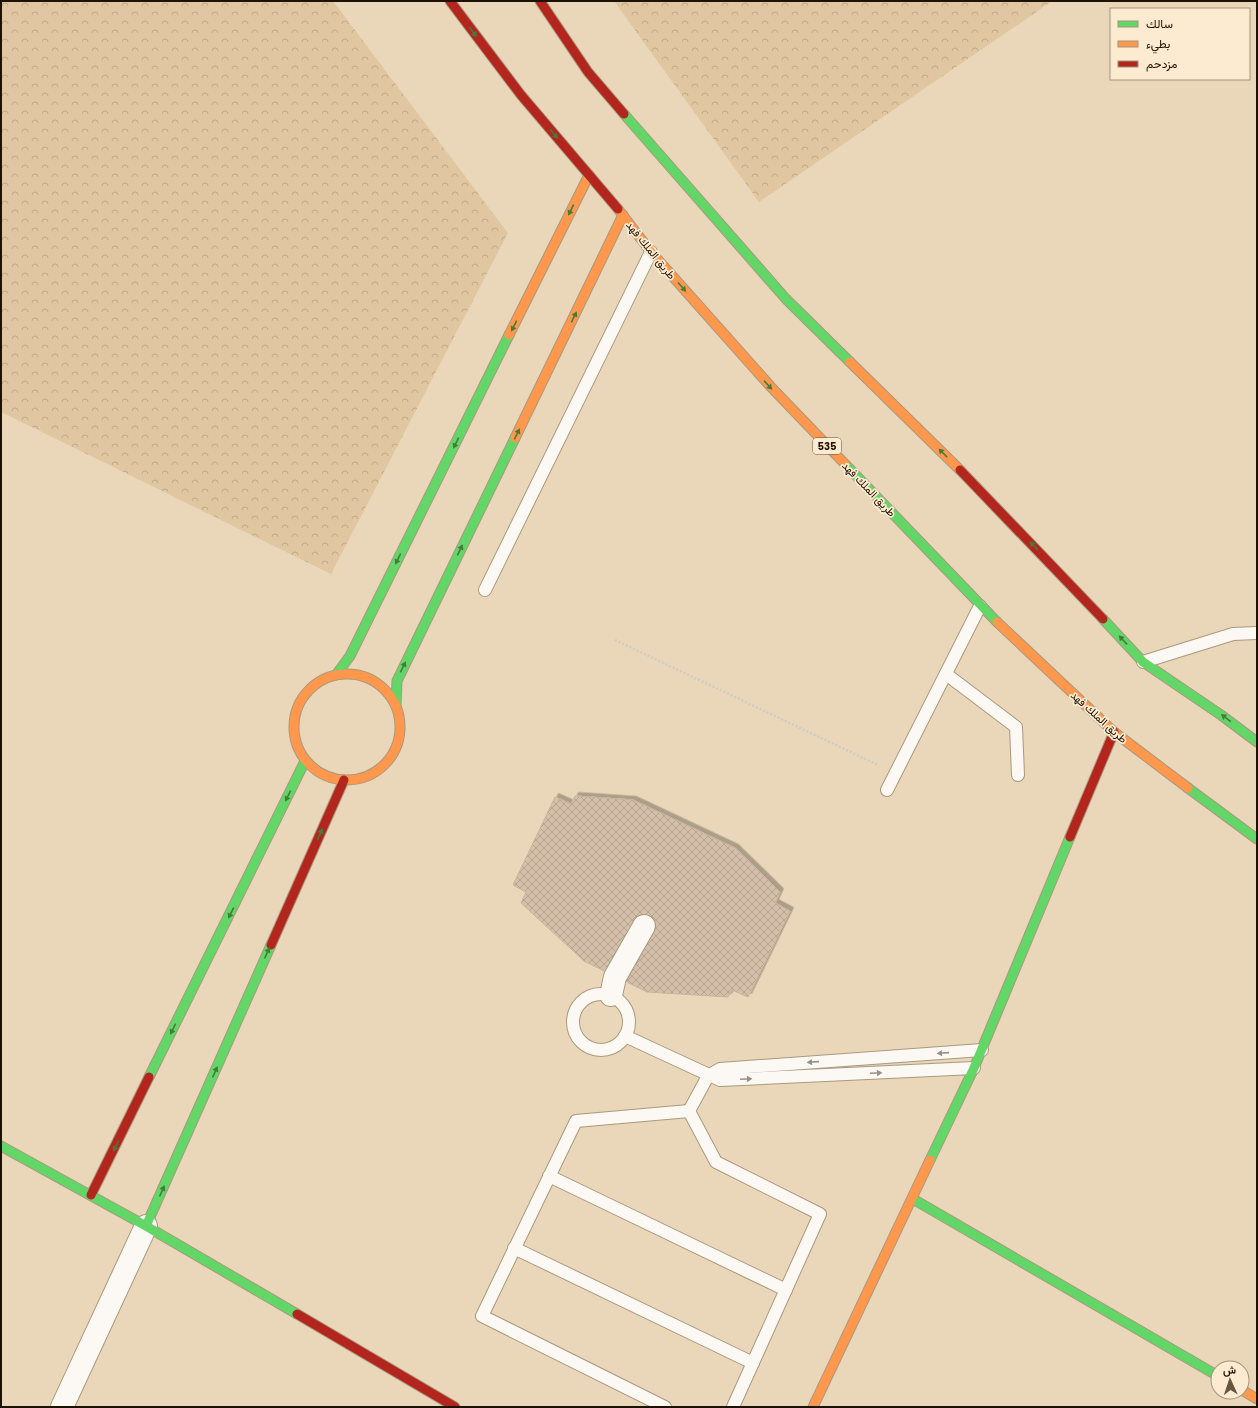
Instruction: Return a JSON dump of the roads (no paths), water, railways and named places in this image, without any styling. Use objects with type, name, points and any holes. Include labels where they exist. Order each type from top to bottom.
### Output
[{"type":"street","name":"طريق الملك فهد","points":[[450,1],[521,95],[623,215],[651,252],[771,387],[980,606],[1114,732],[1257,840]]},
{"type":"street","points":[[540,1],[588,72],[786,298],[994,504],[1143,662],[1221,715],[1257,742]]},
{"type":"street","points":[[336,675],[350,656],[589,175]]},
{"type":"street","points":[[396,705],[386,690],[371,679],[354,674],[336,675],[319,682],[305,694],[296,710],[293,727],[296,745],[305,761],[316,771],[330,778],[344,780],[362,778],[379,770],[391,757],[399,740],[400,723],[396,705],[397,681],[623,215]]},
{"type":"street","points":[[813,1407],[974,1068],[1114,732]]},
{"type":"street","points":[[91,1195],[305,761]]},
{"type":"street","points":[[62,1407],[146,1226],[344,780]]},
{"type":"street","points":[[611,995],[615,977],[644,926]]},
{"type":"street","points":[[1,1146],[146,1226],[455,1407]]},
{"type":"street","points":[[913,1199],[1210,1371]]},
{"type":"lane","points":[[485,590],[651,252]]},
{"type":"lane","points":[[887,790],[980,606]]},
{"type":"lane","points":[[1143,662],[1233,634],[1257,633]]},
{"type":"lane","points":[[946,674],[1016,727],[1018,775]]},
{"type":"lane","points":[[601,993],[611,995],[619,1000],[629,1017],[625,1036],[612,1048],[594,1049],[586,1046],[575,1033],[572,1024],[573,1015],[583,1000],[592,995],[601,993]]},
{"type":"lane","points":[[625,1036],[708,1076],[720,1080],[974,1068]]},
{"type":"lane","points":[[689,1111],[708,1076],[720,1069],[982,1050]]},
{"type":"lane","points":[[665,1407],[482,1316],[576,1121],[689,1111]]},
{"type":"lane","points":[[689,1111],[716,1162],[820,1214],[733,1407]]},
{"type":"lane","points":[[549,1176],[786,1290]]},
{"type":"lane","points":[[514,1248],[753,1363]]}]
